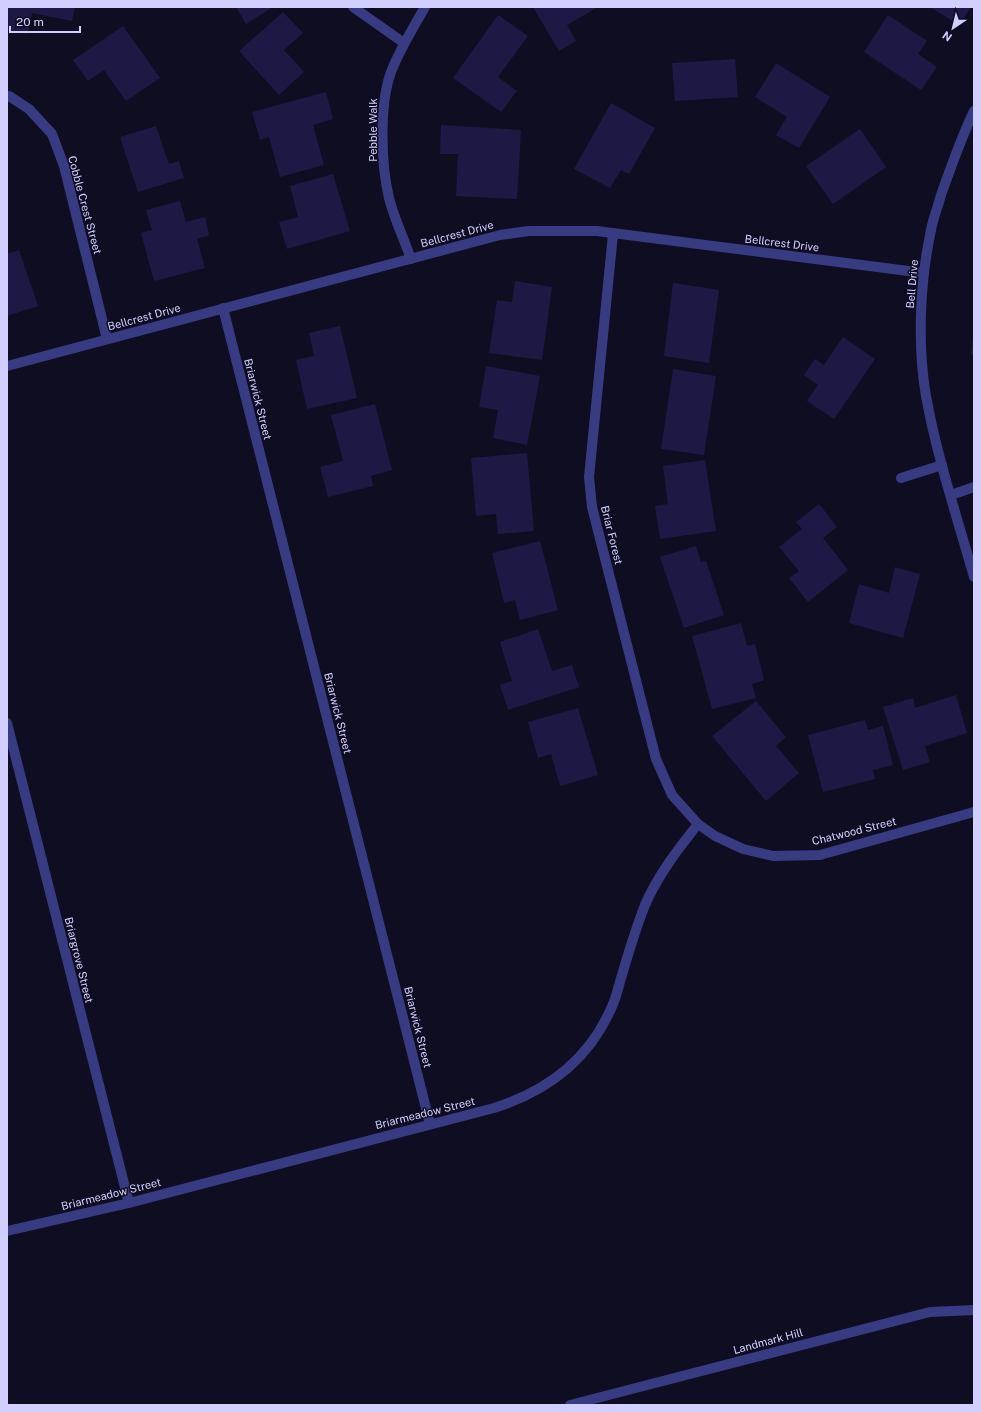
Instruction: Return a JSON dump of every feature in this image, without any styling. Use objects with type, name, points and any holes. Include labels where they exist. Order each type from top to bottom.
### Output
[{"type":"street","points":[[353,7],[404,43]]},
{"type":"street","name":"Pebble Walk","points":[[410,258],[390,199],[385,175],[383,132],[384,96],[391,72],[404,43],[425,7]]},
{"type":"street","name":"Cobble Crest Street","points":[[9,96],[28,109],[52,134],[64,166],[107,339]]},
{"type":"street","name":"Bell Drive","points":[[974,111],[966,127],[947,178],[931,229],[924,273],[922,307],[922,351],[926,395],[942,465],[974,577]]},
{"type":"street","name":"Bellcrest Drive","points":[[7,366],[500,234],[529,231],[597,231],[924,273]]},
{"type":"street","name":"Briar Forest","points":[[613,234],[589,477],[592,507],[656,759],[672,795],[698,824]]},
{"type":"street","name":"Briarwick Street","points":[[222,308],[430,1124]]},
{"type":"street","points":[[901,478],[942,465]]},
{"type":"street","points":[[951,495],[974,487]]},
{"type":"street","name":"Briargrove Street","points":[[7,723],[129,1203]]},
{"type":"street","name":"Chatwood Street","points":[[698,824],[715,836],[743,849],[774,856],[804,855],[820,854],[974,812]]},
{"type":"street","name":"Briarmeadow Street","points":[[7,1231],[129,1203],[513,1102],[545,1086],[574,1064],[597,1036],[614,1004],[635,932],[645,904],[671,859],[698,824]]},
{"type":"street","name":"Landmark Hill","points":[[570,1405],[930,1312],[974,1310]]},
{"type":"building","points":[[7,7],[75,7],[72,21],[32,13],[28,34],[7,30]]},
{"type":"building","points":[[236,7],[273,7],[246,24]]},
{"type":"building","points":[[533,7],[598,7],[567,25],[576,41],[559,51]]},
{"type":"building","points":[[930,7],[971,7],[959,25]]},
{"type":"building","points":[[283,12],[303,33],[284,50],[304,72],[279,95],[239,51]]},
{"type":"building","points":[[498,15],[528,36],[498,77],[517,91],[501,112],[453,78]]},
{"type":"building","points":[[888,15],[927,41],[918,54],[937,67],[921,90],[864,52]]},
{"type":"building","points":[[123,26],[160,78],[126,101],[104,70],[88,81],[73,60]]},
{"type":"building","points":[[735,59],[738,97],[675,101],[672,63]]},
{"type":"building","points":[[776,63],[830,97],[799,148],[776,135],[787,117],[755,97]]},
{"type":"building","points":[[326,92],[333,119],[313,125],[324,165],[280,177],[269,137],[260,140],[252,112]]},
{"type":"building","points":[[611,103],[655,128],[629,174],[621,170],[610,188],[574,169]]},
{"type":"building","points":[[441,125],[521,130],[517,199],[456,196],[458,154],[440,154]]},
{"type":"building","points":[[156,126],[169,164],[179,161],[184,178],[138,192],[120,137]]},
{"type":"building","points":[[860,129],[886,167],[833,204],[806,166]]},
{"type":"building","points":[[333,174],[350,231],[287,249],[279,222],[298,217],[290,186]]},
{"type":"building","points":[[180,201],[186,222],[205,217],[209,235],[197,239],[205,268],[154,281],[141,233],[152,230],[146,210]]},
{"type":"building","points":[[19,250],[38,306],[7,316],[7,254]]},
{"type":"building","points":[[515,281],[552,287],[542,360],[489,353],[497,300],[512,302]]},
{"type":"building","points":[[673,283],[719,290],[709,363],[664,356]]},
{"type":"building","points":[[340,326],[357,398],[307,409],[296,360],[314,356],[309,333]]},
{"type":"building","points":[[843,337],[875,359],[834,419],[807,401],[818,385],[804,375],[815,359],[824,365]]},
{"type":"building","points":[[973,337],[974,355],[971,355]]},
{"type":"building","points":[[486,366],[540,376],[527,445],[493,438],[498,410],[479,407]]},
{"type":"building","points":[[673,369],[716,376],[704,455],[661,449]]},
{"type":"building","points":[[375,404],[392,470],[371,476],[373,486],[328,497],[320,467],[343,461],[331,415]]},
{"type":"building","points":[[527,453],[534,531],[498,534],[496,514],[476,516],[471,458]]},
{"type":"building","points":[[705,460],[716,531],[660,539],[655,506],[668,504],[663,466]]},
{"type":"building","points":[[819,504],[837,527],[823,538],[848,570],[808,602],[789,578],[799,571],[779,547],[802,529],[796,522]]},
{"type":"building","points":[[540,541],[558,610],[520,620],[515,600],[504,603],[492,553]]},
{"type":"building","points":[[696,546],[701,562],[706,561],[724,615],[684,628],[660,557]]},
{"type":"building","points":[[895,567],[920,574],[903,638],[849,623],[859,584],[889,593]]},
{"type":"building","points":[[741,623],[747,646],[755,644],[764,680],[752,684],[756,698],[712,709],[692,636]]},
{"type":"building","points":[[538,629],[552,671],[572,665],[579,687],[508,710],[500,685],[512,681],[500,642]]},
{"type":"building","points":[[956,695],[967,733],[925,746],[930,762],[903,770],[883,707],[913,698],[915,708]]},
{"type":"building","points":[[756,701],[786,737],[776,746],[799,773],[766,801],[712,736]]},
{"type":"building","points":[[578,708],[598,775],[560,786],[551,754],[538,758],[528,722]]},
{"type":"building","points":[[865,720],[868,730],[883,726],[893,765],[873,770],[875,779],[823,792],[808,735]]}]
